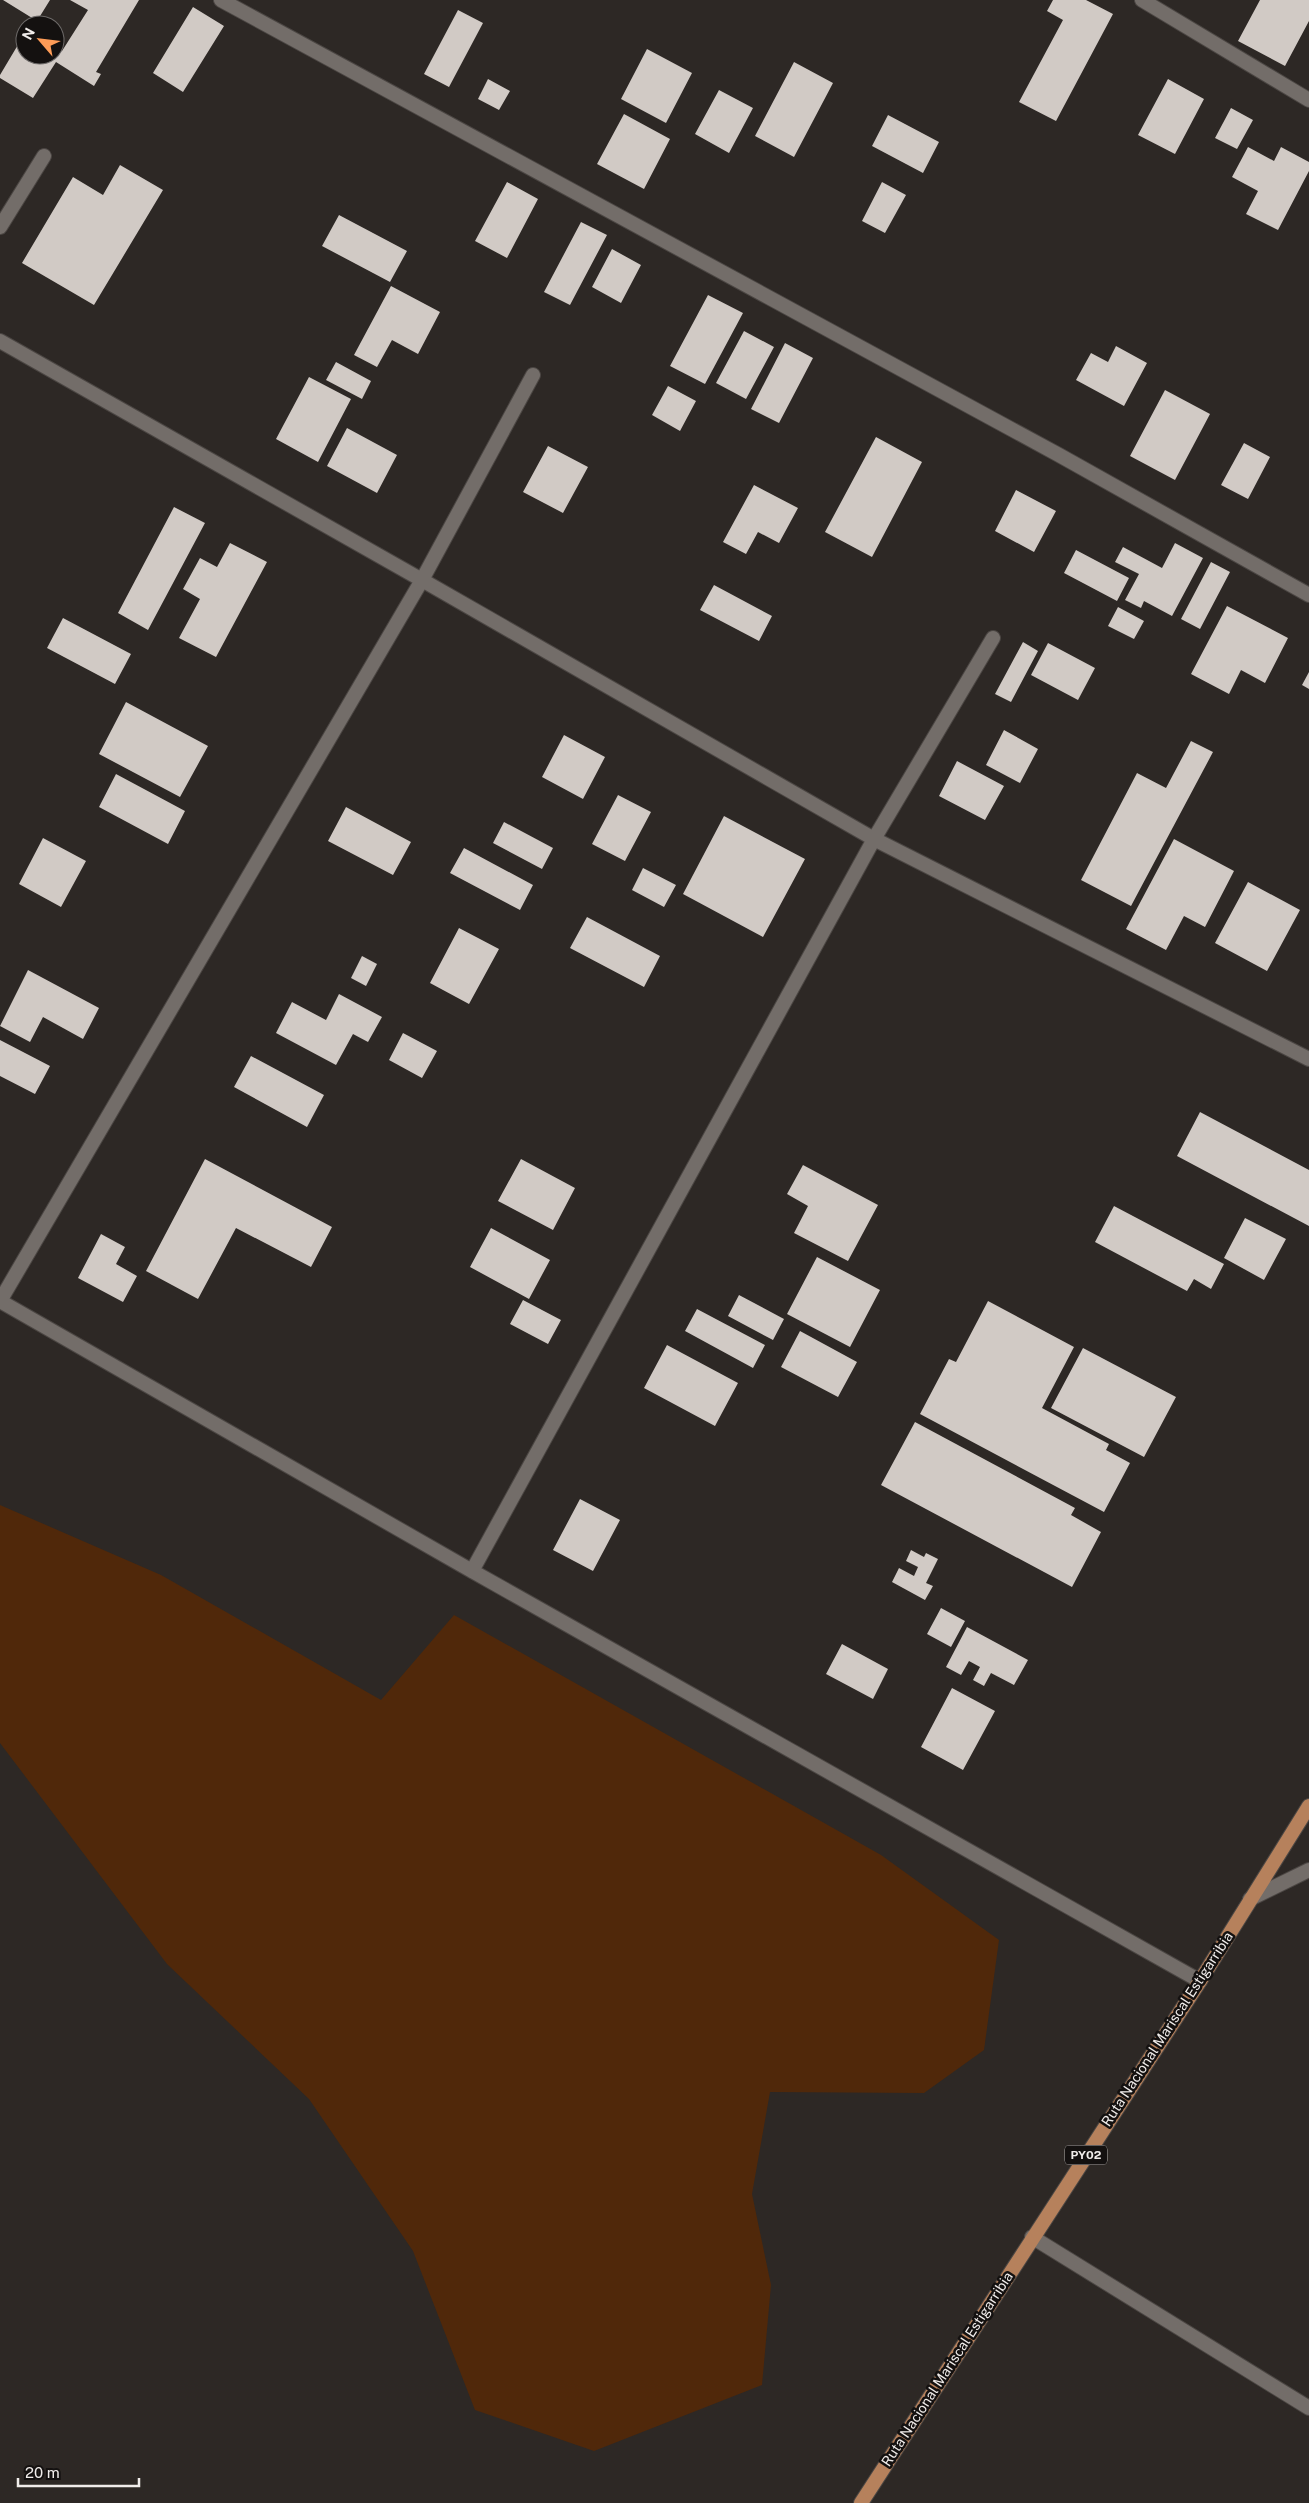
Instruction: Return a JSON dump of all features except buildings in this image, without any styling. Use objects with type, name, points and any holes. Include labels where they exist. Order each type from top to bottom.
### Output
[{"type":"main road","name":"Ruta Nacional Mariscal Estigarribia","points":[[862,2503],[1032,2236],[1200,1981],[1309,1806]]},
{"type":"street","points":[[221,0],[1059,455],[1309,595]]},
{"type":"street","points":[[1142,0],[1309,100]]},
{"type":"street","points":[[0,227],[44,156]]},
{"type":"street","points":[[0,341],[874,839],[1309,1060]]},
{"type":"street","points":[[533,375],[422,580],[0,1301],[472,1571],[1200,1981]]},
{"type":"street","points":[[472,1571],[874,839],[993,638]]},
{"type":"street","points":[[1250,1899],[1309,1870]]},
{"type":"street","points":[[1032,2236],[1309,2408]]},
{"type":"shaded area","points":[[0,1505],[161,1575],[381,1700],[454,1615],[881,1855],[999,1940],[984,2050],[924,2093],[770,2092],[752,2194],[771,2285],[762,2385],[594,2451],[475,2410],[413,2251],[309,2099],[167,1964],[0,1743]]}]
